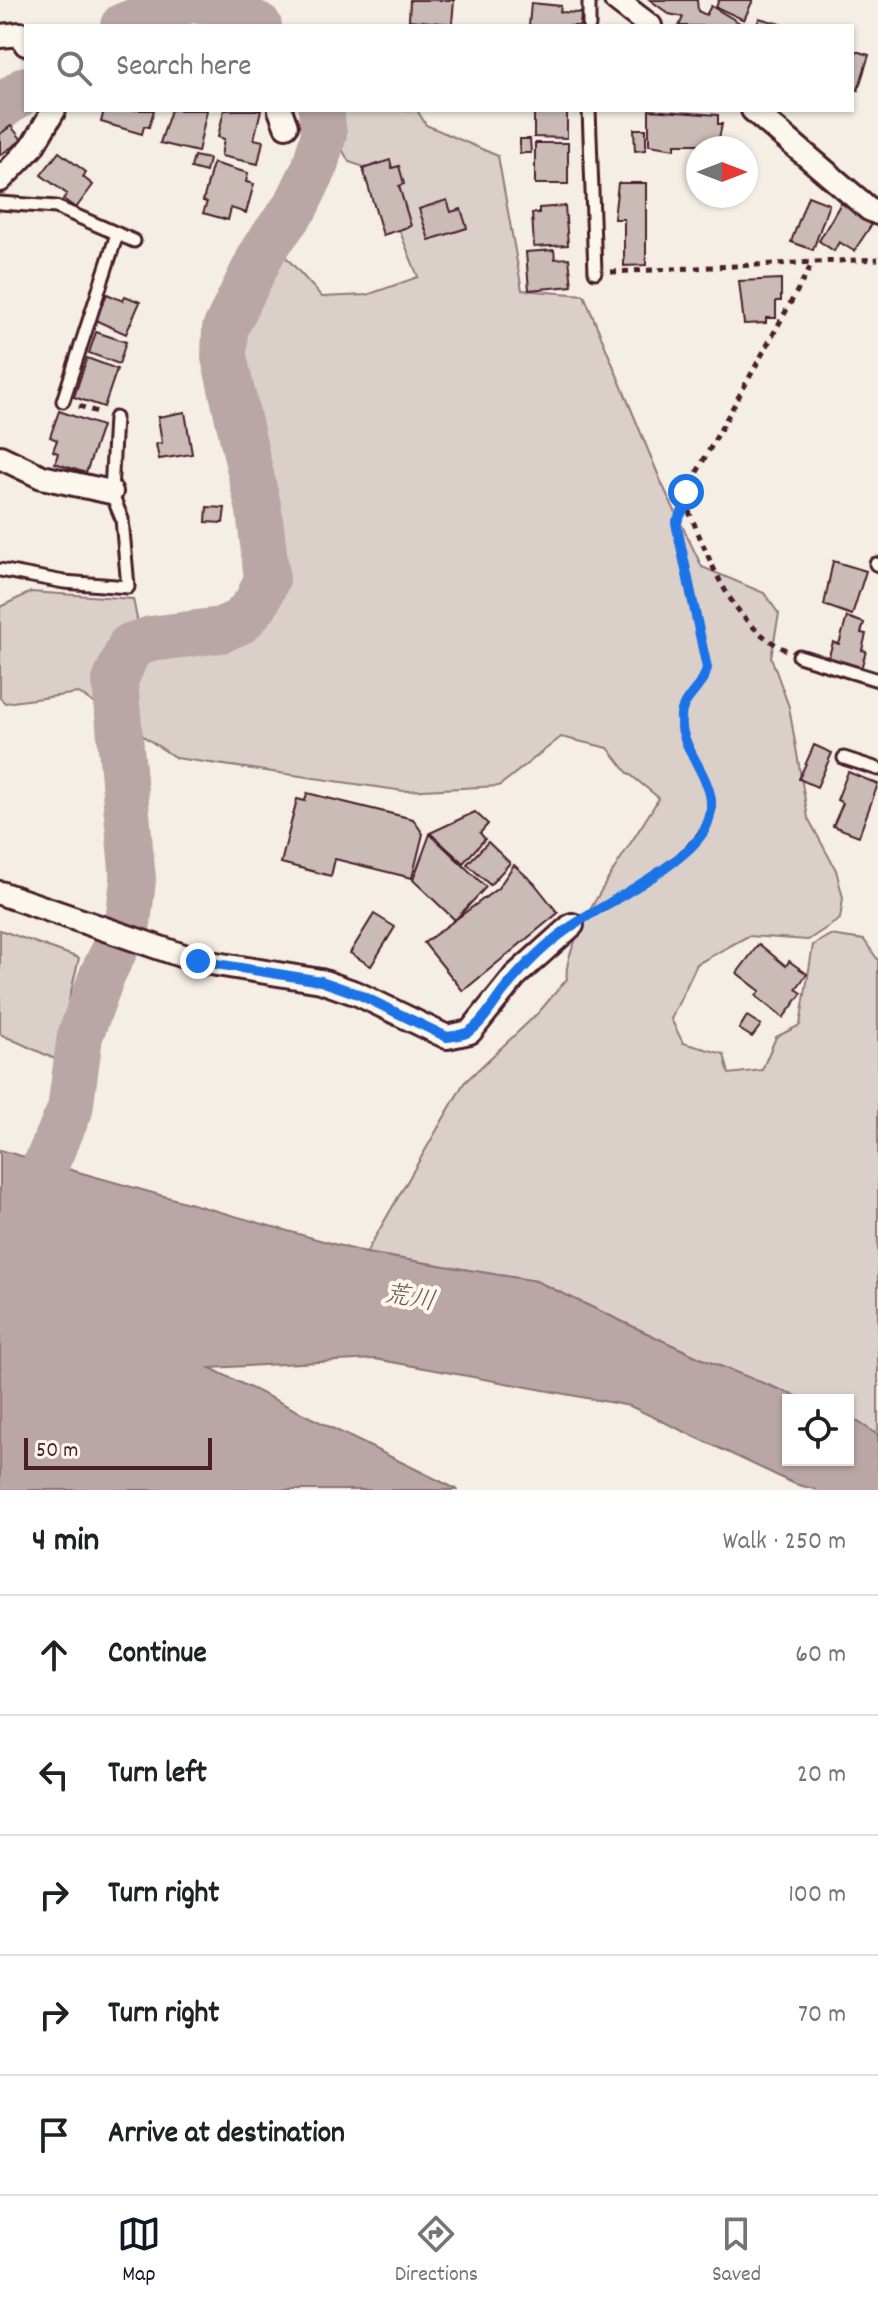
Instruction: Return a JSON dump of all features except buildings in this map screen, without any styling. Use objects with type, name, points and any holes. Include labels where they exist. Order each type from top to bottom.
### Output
[{"type":"street","points":[[616,0],[647,24]]},
{"type":"street","points":[[0,36],[20,34],[24,41]]},
{"type":"street","points":[[755,112],[857,200],[878,213]]},
{"type":"street","points":[[0,180],[32,147],[46,113]]},
{"type":"street","points":[[0,457],[12,466],[42,477],[111,492]]},
{"type":"street","points":[[0,893],[198,961],[321,981],[373,1000],[447,1037],[470,1032],[515,976],[572,925]]},
{"type":"lane","points":[[589,0],[589,24]]},
{"type":"lane","points":[[589,112],[595,272]]},
{"type":"lane","points":[[0,203],[56,207],[134,241]]},
{"type":"lane","points":[[63,401],[117,234]]},
{"type":"lane","points":[[0,570],[64,582],[128,587],[122,519],[111,492],[115,418]]},
{"type":"lane","points":[[799,656],[878,680]]},
{"type":"lane","points":[[844,758],[878,769]]},
{"type":"path","points":[[595,272],[878,259]]},
{"type":"path","points":[[799,656],[765,639],[746,623],[728,597],[686,505],[686,492],[812,264]]},
{"type":"path","points":[[63,401],[115,418]]},
{"type":"path","points":[[572,925],[604,908],[685,850],[704,831],[713,804],[681,720],[684,704],[705,681],[707,668],[676,523],[686,505]]},
{"type":"shaded area","points":[[338,112],[418,112],[426,125],[498,156],[522,290],[584,295],[662,484],[702,567],[764,593],[779,614],[771,657],[789,707],[808,818],[836,870],[843,898],[840,919],[808,940],[748,936],[697,964],[671,1019],[683,1043],[724,1054],[729,1074],[762,1070],[776,1037],[800,1025],[813,945],[830,935],[864,940],[878,960],[878,1435],[854,1421],[854,1394],[791,1394],[702,1359],[536,1281],[366,1253],[464,1083],[539,1012],[567,979],[568,962],[587,915],[659,798],[627,772],[608,748],[561,737],[499,786],[404,791],[176,758],[79,693],[5,703],[0,698],[0,607],[31,592],[133,599],[140,634],[189,644],[214,642],[238,632],[265,606],[282,541],[231,358],[234,326],[244,299],[276,246],[322,297],[367,295],[418,277],[397,224],[389,175],[349,162],[342,149]]},
{"type":"shaded area","points":[[0,930],[79,958],[55,1059],[0,1034]]},
{"type":"water","points":[[0,1150],[366,1253],[536,1281],[702,1359],[791,1394],[782,1394],[782,1466],[809,1466],[803,1474],[810,1466],[854,1466],[854,1419],[878,1435],[878,1490],[817,1490],[795,1484],[630,1406],[375,1359],[210,1368],[458,1490],[0,1490]]},
{"type":"waterway","points":[[128,24],[189,0]]},
{"type":"waterway","points":[[198,0],[220,4],[255,24]]},
{"type":"waterway","points":[[0,108],[24,90]]},
{"type":"waterway","points":[[0,1268],[70,1110],[80,1036],[103,973],[128,923],[133,880],[115,681],[130,646],[151,639],[221,630],[241,621],[256,604],[267,579],[259,510],[224,357],[225,329],[264,249],[296,206],[314,169],[324,134],[321,112]]},
{"type":"waterway","name":"荒川","points":[[820,1466],[866,1490]]},
{"type":"route","points":[[198,961],[321,981],[401,1013],[447,1037],[470,1032],[515,976],[572,925],[604,908],[685,850],[704,831],[713,804],[681,720],[684,704],[705,681],[707,668],[705,644],[676,523],[686,505],[686,492]]}]
